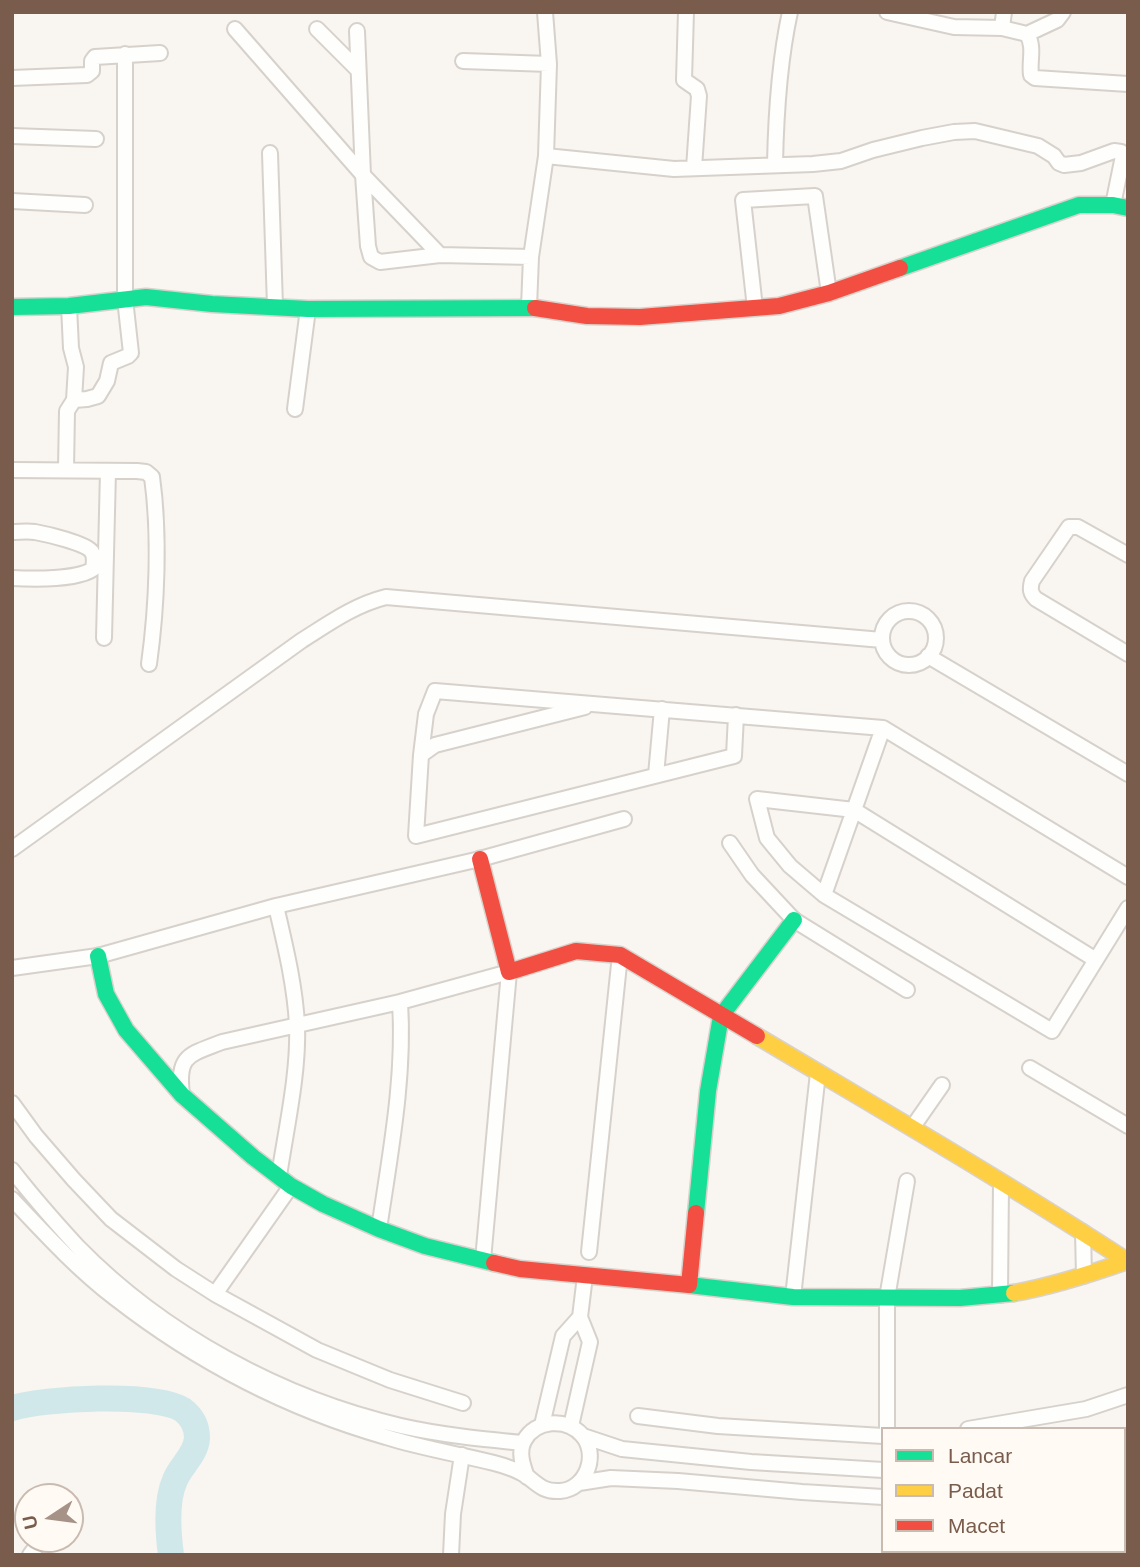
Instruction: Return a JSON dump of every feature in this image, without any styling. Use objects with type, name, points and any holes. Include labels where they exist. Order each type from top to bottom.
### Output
[{"type":"street","points":[[529,307],[531,257],[546,156],[549,64],[545,12]]},
{"type":"street","points":[[686,12],[684,80],[696,89],[699,96],[694,168]]},
{"type":"street","points":[[775,164],[783,46],[790,12]]},
{"type":"street","points":[[887,12],[954,27],[1003,28],[1027,34],[1057,20],[1063,12]]},
{"type":"street","points":[[1003,28],[1004,12]]},
{"type":"street","points":[[235,29],[363,175],[440,255]]},
{"type":"street","points":[[317,29],[358,71]]},
{"type":"street","points":[[356,31],[363,175],[371,257],[380,261],[440,255],[531,257]]},
{"type":"street","points":[[1027,34],[1031,46],[1031,75],[1035,78],[1128,84]]},
{"type":"street","points":[[12,78],[88,75],[95,57],[160,52]]},
{"type":"street","points":[[74,400],[98,396],[107,381],[111,363],[131,353],[125,299],[125,54]]},
{"type":"street","points":[[463,61],[549,64]]},
{"type":"street","points":[[12,307],[69,306],[146,297],[212,304],[308,309],[529,307],[587,316],[640,317],[779,306],[829,293],[1079,205],[1121,207],[1121,152],[1114,151],[1081,163],[1064,165],[1038,146],[975,131],[922,138],[841,161],[813,164],[674,169],[546,156]]},
{"type":"street","points":[[12,136],[96,139]]},
{"type":"street","points":[[270,153],[275,306]]},
{"type":"street","points":[[755,308],[743,200],[815,196],[829,293]]},
{"type":"street","points":[[12,201],[85,205]]},
{"type":"street","points":[[66,470],[67,411],[74,400],[76,367],[71,348],[69,306]]},
{"type":"street","points":[[295,409],[308,309]]},
{"type":"street","points":[[12,470],[146,472],[152,477],[156,559],[155,614],[149,664]]},
{"type":"street","points":[[104,638],[108,471]]},
{"type":"street","points":[[1128,555],[1072,526],[1067,528],[1030,591],[1036,598],[1128,654]]},
{"type":"street","points":[[12,532],[36,532],[68,540],[90,550],[94,561],[93,569],[86,573],[44,578],[12,578]]},
{"type":"street","points":[[12,849],[301,641],[369,601],[386,597],[882,640]]},
{"type":"street","points":[[903,611],[918,612],[930,621],[935,635],[933,650],[928,656],[913,664],[904,664],[889,656],[884,648],[882,632],[890,619],[903,611]]},
{"type":"street","points":[[928,656],[1128,774]]},
{"type":"street","points":[[736,715],[734,756],[416,836],[426,715],[435,691],[662,709],[736,715],[883,727],[1128,877]]},
{"type":"street","points":[[421,755],[435,745],[598,704]]},
{"type":"street","points":[[656,775],[662,709]]},
{"type":"street","points":[[824,895],[883,727]]},
{"type":"street","points":[[1096,960],[854,810],[757,799],[767,838],[790,866],[824,895],[1052,1031],[1096,960],[1128,908]]},
{"type":"street","points":[[12,968],[98,956],[276,906],[480,859],[624,819]]},
{"type":"street","points":[[730,843],[752,875],[794,920],[907,990]]},
{"type":"street","points":[[480,859],[509,972],[483,1260]]},
{"type":"street","points":[[215,1294],[285,1181],[297,1024],[287,951],[276,906]]},
{"type":"street","points":[[689,1285],[708,1091],[721,1016],[794,920]]},
{"type":"street","points":[[182,1095],[182,1065],[198,1052],[222,1042],[400,1002],[576,951],[620,955],[912,1128],[1127,1260]]},
{"type":"street","points":[[590,1252],[620,955]]},
{"type":"street","points":[[98,956],[106,994],[126,1030],[182,1095],[285,1181],[323,1204],[425,1246],[520,1269],[793,1297],[960,1298],[1000,1295],[1084,1276],[1127,1260]]},
{"type":"street","points":[[379,1228],[396,1120],[402,1028],[400,1002]]},
{"type":"street","points":[[154,1062],[188,1058]]},
{"type":"street","points":[[1030,1068],[1128,1126]]},
{"type":"street","points":[[793,1297],[818,1073]]},
{"type":"street","points":[[912,1128],[942,1085]]},
{"type":"street","points":[[12,1103],[36,1136],[111,1219],[176,1269],[215,1294],[317,1350],[390,1380],[463,1403]]},
{"type":"street","points":[[12,1170],[80,1249],[126,1290],[175,1327],[228,1359],[284,1387],[341,1409],[389,1423],[461,1437],[523,1443]]},
{"type":"street","points":[[887,1427],[887,1298],[907,1181]]},
{"type":"street","points":[[1000,1183],[1000,1295]]},
{"type":"street","points":[[12,1199],[55,1246],[113,1297],[176,1342],[243,1381],[313,1413],[386,1438],[509,1467],[538,1487],[552,1492],[566,1490],[579,1483],[611,1478],[881,1497]]},
{"type":"street","points":[[1083,1232],[1084,1276]]},
{"type":"street","points":[[572,1426],[590,1342],[580,1317],[585,1276]]},
{"type":"street","points":[[542,1425],[564,1336],[580,1317]]},
{"type":"street","points":[[980,1427],[1086,1409],[1128,1395]]},
{"type":"street","points":[[638,1416],[718,1426],[881,1436]]},
{"type":"street","points":[[527,1477],[522,1463],[523,1443],[529,1434],[542,1425],[556,1422],[572,1426],[583,1436],[622,1449],[751,1462],[881,1470]]},
{"type":"street","points":[[579,1483],[589,1469],[590,1452],[583,1436]]},
{"type":"street","points":[[451,1555],[453,1514],[462,1455]]},
{"type":"waterway","points":[[12,1408],[27,1404],[99,1398],[149,1401],[169,1404],[183,1410],[195,1426],[197,1438],[194,1450],[172,1488],[168,1517],[171,1555]]},
{"type":"traffic: fast","points":[[900,268],[1079,205],[1128,208]]},
{"type":"traffic: fast","points":[[12,307],[69,306],[146,297],[212,304],[308,309],[535,308]]},
{"type":"traffic: fast","points":[[696,1213],[708,1091],[721,1016],[794,920]]},
{"type":"traffic: fast","points":[[98,956],[106,994],[126,1030],[182,1095],[253,1157],[291,1186],[323,1204],[379,1229],[425,1246],[494,1263]]},
{"type":"traffic: fast","points":[[689,1285],[793,1297],[960,1298],[1014,1293]]},
{"type":"traffic: slow","points":[[757,1036],[1127,1261],[1043,1287],[1014,1293]]},
{"type":"traffic: jam","points":[[535,308],[587,316],[640,317],[779,306],[829,293],[900,268]]},
{"type":"traffic: jam","points":[[480,859],[509,972],[576,951],[620,955],[757,1036]]},
{"type":"traffic: jam","points":[[494,1263],[520,1269],[689,1285],[696,1213]]}]
